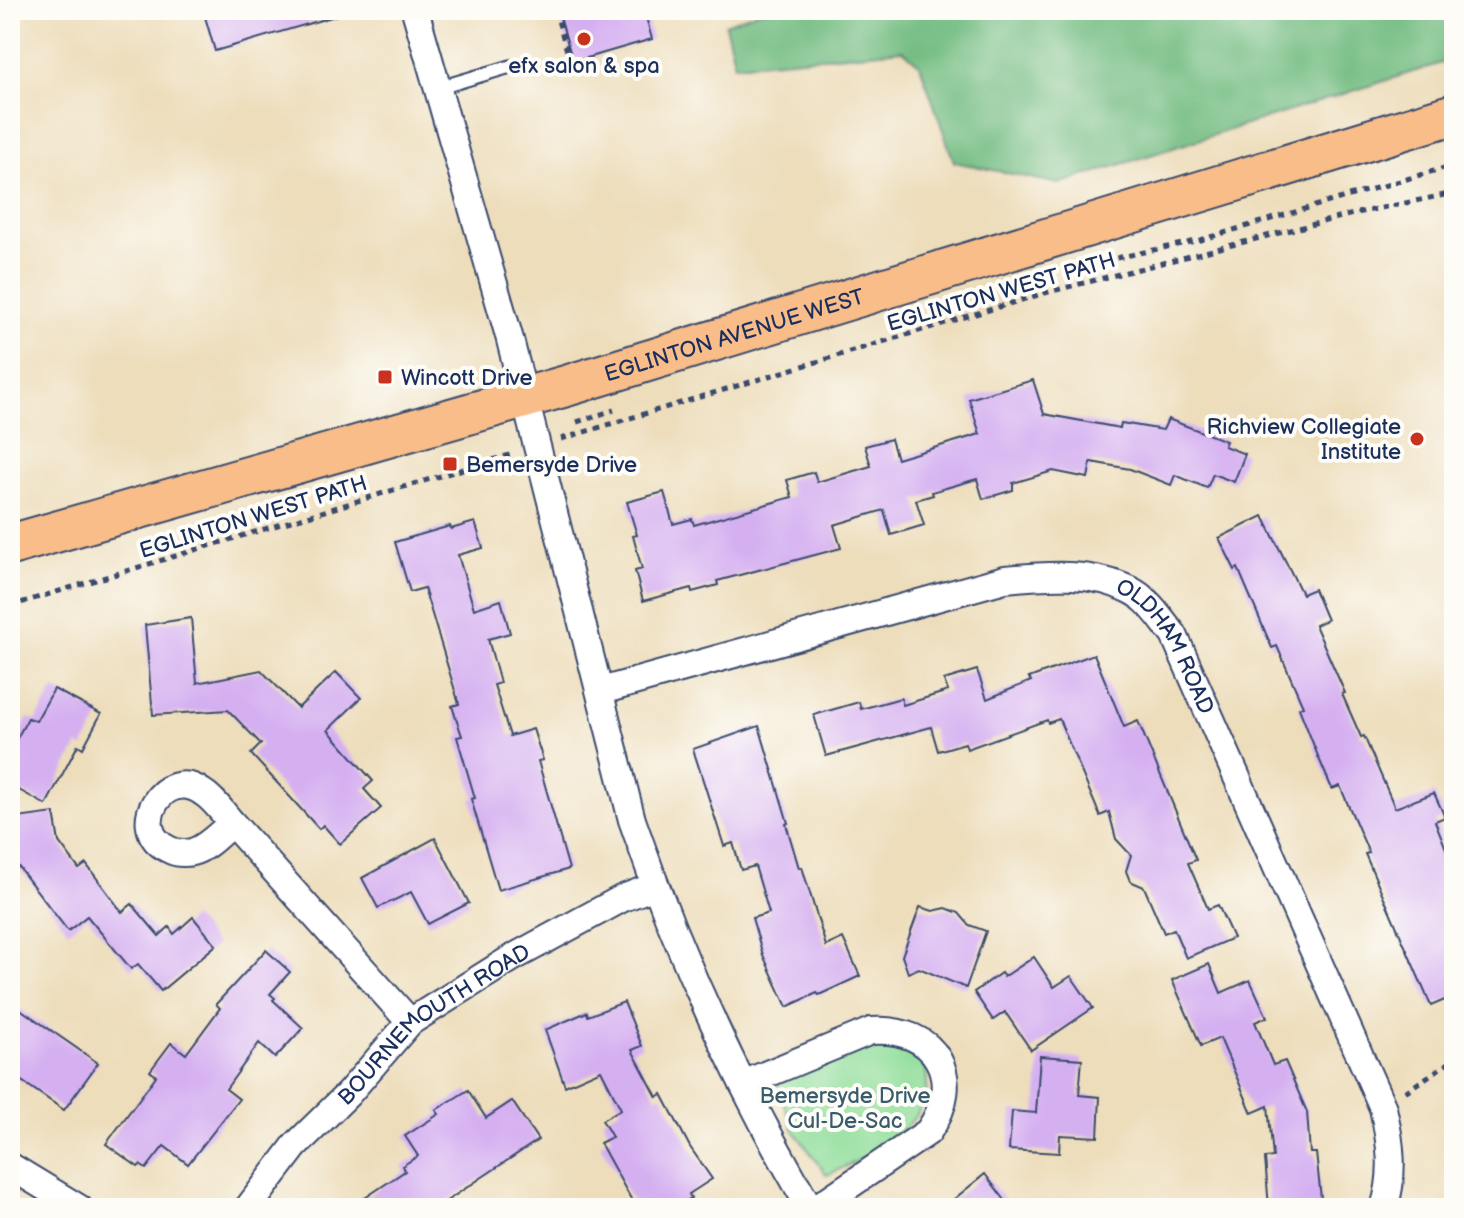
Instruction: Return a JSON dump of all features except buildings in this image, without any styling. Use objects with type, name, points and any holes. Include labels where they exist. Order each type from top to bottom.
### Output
[{"type":"main road","name":"EGLINTON AVENUE WEST","points":[[10,545],[524,398],[1454,114]]},
{"type":"street","points":[[415,10],[509,336],[632,820],[655,886],[696,985],[743,1084],[810,1208]]},
{"type":"street","name":"OLDHAM ROAD","points":[[601,691],[1005,579],[1071,576],[1105,581],[1131,591],[1153,608],[1178,643],[1383,1108],[1391,1148],[1391,1187],[1384,1208]]},
{"type":"street","points":[[232,823],[410,1022]]},
{"type":"street","name":"BOURNEMOUTH ROAD","points":[[248,1208],[295,1146],[348,1094],[410,1022],[512,958],[623,898],[655,886]]},
{"type":"street","points":[[743,1084],[871,1031],[890,1030],[909,1035],[926,1045],[938,1060],[945,1078],[945,1098],[939,1116],[928,1132],[816,1208]]},
{"type":"street","points":[[10,1166],[79,1208]]},
{"type":"lane","points":[[438,88],[512,66]]},
{"type":"path","points":[[555,10],[569,58]]},
{"type":"path","points":[[1089,263],[1200,240],[1454,165]]},
{"type":"path","name":"EGLINTON WEST PATH","points":[[563,439],[1045,293],[1357,213],[1454,193]]},
{"type":"path","points":[[577,422],[622,408]]},
{"type":"path","name":"EGLINTON WEST PATH","points":[[10,606],[505,456]]},
{"type":"path","points":[[1383,1108],[1454,1059]]},
{"type":"green space","points":[[762,10],[1454,10],[1454,59],[1059,184],[954,162],[920,65],[903,50],[735,65],[725,24]]},
{"type":"green space","name":"Bemersyde Drive Cul-De-Sac","points":[[881,1038],[909,1046],[921,1057],[926,1072],[926,1091],[920,1108],[910,1124],[879,1149],[827,1175],[793,1129],[778,1084],[845,1049]]},
{"type":"place","name":"efx salon & spa","points":[[584,39]]},
{"type":"place","name":"Wincott Drive","points":[[385,377]]},
{"type":"place","name":"Richview Collegiate Institute","points":[[1417,439]]},
{"type":"place","name":"Bemersyde Drive","points":[[450,464]]}]
